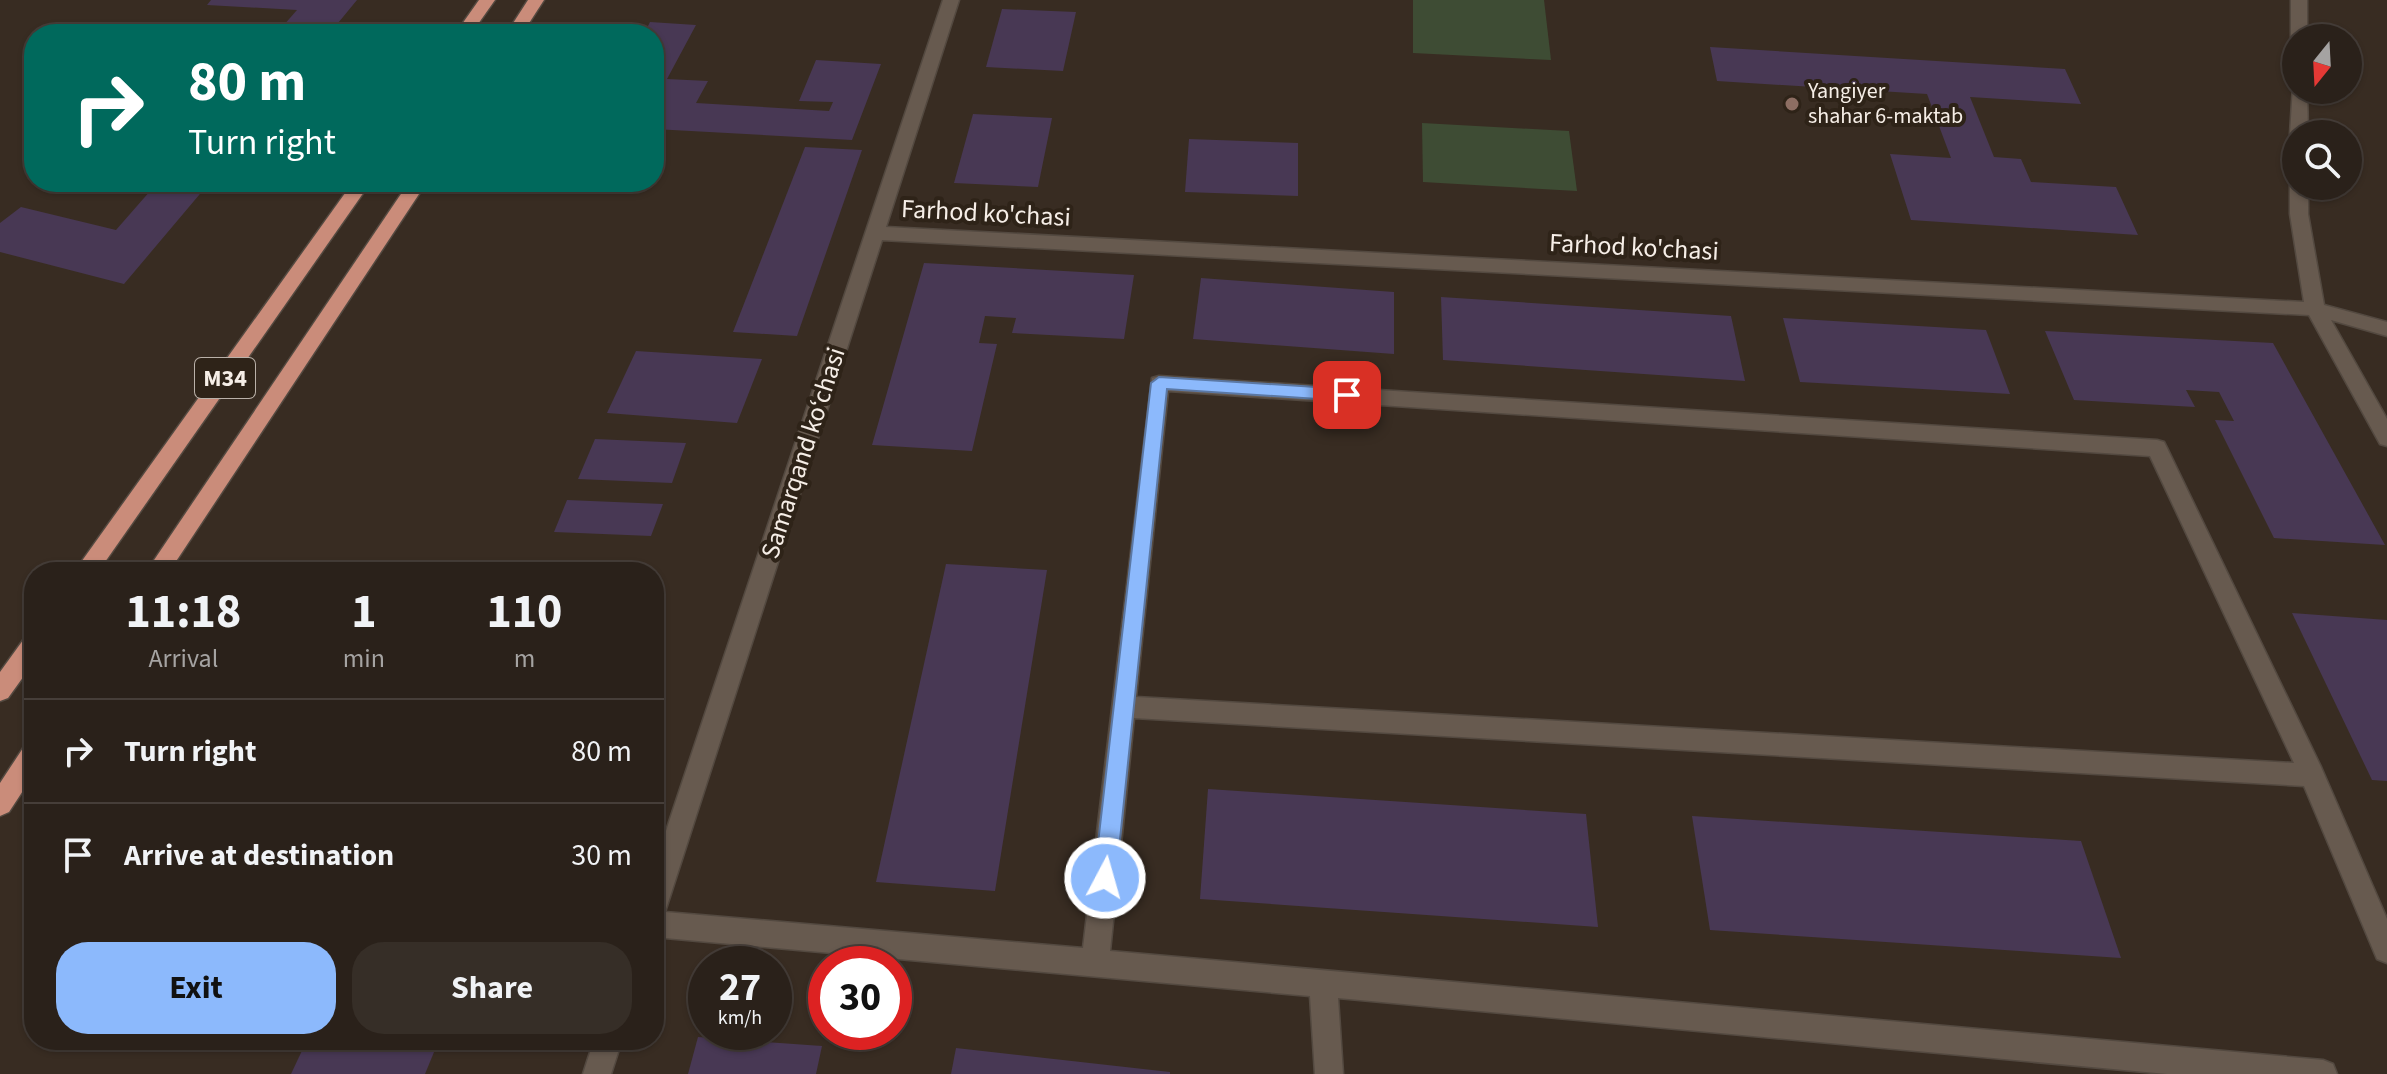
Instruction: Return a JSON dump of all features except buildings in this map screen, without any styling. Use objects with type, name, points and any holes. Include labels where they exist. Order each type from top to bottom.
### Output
[{"type":"highway","points":[[470,24],[487,0]]},
{"type":"highway","points":[[520,24],[536,0]]},
{"type":"highway","name":"M34","points":[[92,562],[355,192]]},
{"type":"highway","name":"M34","points":[[164,562],[411,192]]},
{"type":"highway","points":[[0,691],[24,657]]},
{"type":"highway","points":[[0,804],[24,768]]},
{"type":"street","name":"Samarqand ko‘chasi","points":[[664,877],[951,0]]},
{"type":"street","points":[[2299,0],[2299,24]]},
{"type":"street","points":[[2299,200],[2315,309],[2387,438]]},
{"type":"street","name":"Farhod ko'chasi","points":[[875,233],[2315,309],[2387,329]]},
{"type":"street","points":[[1095,963],[1159,383],[2157,448],[2312,775],[2387,950]]},
{"type":"street","points":[[1124,707],[2312,775]]},
{"type":"street","points":[[664,925],[2323,1074]]},
{"type":"street","points":[[1323,983],[1329,1074]]},
{"type":"street","points":[[597,1074],[605,1050]]},
{"type":"green space","points":[[1413,0],[1544,0],[1551,60],[1413,53]]},
{"type":"green space","points":[[1422,123],[1569,131],[1577,191],[1423,182]]},
{"type":"place","name":"Yangiyer shahar 6-maktab","points":[[1792,104]]},
{"type":"route","points":[[1105,878],[1159,383],[1347,395]]}]
